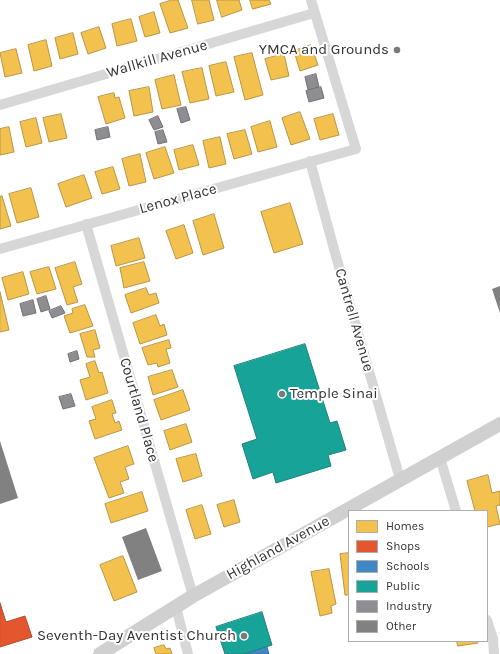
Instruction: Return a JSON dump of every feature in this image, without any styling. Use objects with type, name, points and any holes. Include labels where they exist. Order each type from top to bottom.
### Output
[{"type":"street","points":[[310,0],[314,13]]},
{"type":"street","name":"Wallkill Avenue","points":[[0,105],[314,13]]},
{"type":"street","name":"Lenox Place","points":[[0,249],[356,149],[314,13]]},
{"type":"street","name":"Cantrell Avenue","points":[[310,161],[400,479]]},
{"type":"street","name":"Courtland Place","points":[[86,224],[193,596]]},
{"type":"street","name":"Highland Avenue","points":[[100,654],[193,596],[500,424]]},
{"type":"street","points":[[440,458],[456,510]]},
{"type":"street","points":[[176,607],[188,654]]},
{"type":"street","points":[[488,622],[496,639],[494,654]]},
{"type":"building: Homes","points":[[172,0],[178,0],[188,28],[170,33],[160,4]]},
{"type":"building: Homes","points":[[192,0],[209,0],[214,20],[198,24]]},
{"type":"building: Homes","points":[[217,0],[239,0],[242,10],[222,17]]},
{"type":"building: Homes","points":[[250,0],[269,0],[271,4],[253,9]]},
{"type":"building: Homes","points":[[154,12],[160,33],[145,37],[139,17]]},
{"type":"building: Homes","points":[[131,19],[137,41],[117,46],[112,24]]},
{"type":"building: Homes","points":[[99,27],[106,48],[88,54],[81,33]]},
{"type":"building: Homes","points":[[73,33],[78,54],[60,59],[55,38]]},
{"type":"building: Homes","points":[[46,40],[52,66],[34,71],[28,45]]},
{"type":"building: Homes","points":[[311,45],[318,65],[300,71],[294,51]]},
{"type":"building: Homes","points":[[16,49],[22,73],[5,77],[0,53]]},
{"type":"building: Homes","points":[[252,53],[263,95],[245,100],[234,57]]},
{"type":"building: Homes","points":[[284,54],[289,76],[271,80],[265,59]]},
{"type":"building: Homes","points":[[226,62],[234,92],[216,96],[209,66]]},
{"type":"building: Homes","points":[[202,68],[209,99],[190,103],[182,72]]},
{"type":"building: Homes","points":[[174,75],[181,105],[162,109],[155,80]]},
{"type":"building: Homes","points":[[149,87],[153,112],[134,116],[129,91]]},
{"type":"building: Homes","points":[[114,93],[115,98],[119,97],[125,118],[106,124],[98,97]]},
{"type":"building: Homes","points":[[300,112],[310,139],[291,145],[282,118]]},
{"type":"building: Homes","points":[[61,114],[67,138],[49,142],[43,118]]},
{"type":"building: Homes","points":[[333,114],[339,135],[320,140],[314,119]]},
{"type":"building: Homes","points":[[36,118],[42,143],[26,147],[20,122]]},
{"type":"building: Homes","points":[[270,121],[277,147],[258,152],[251,127]]},
{"type":"building: Homes","points":[[9,127],[14,152],[0,155],[0,129]]},
{"type":"building: Homes","points":[[245,130],[252,154],[234,159],[227,134]]},
{"type":"building: Homes","points":[[220,137],[226,164],[209,168],[203,141]]},
{"type":"building: Homes","points":[[193,145],[199,165],[179,170],[174,150]]},
{"type":"building: Homes","points":[[165,147],[174,173],[154,179],[146,153]]},
{"type":"building: Homes","points":[[140,154],[146,182],[129,186],[122,159]]},
{"type":"building: Homes","points":[[113,167],[120,189],[102,194],[95,172]]},
{"type":"building: Homes","points":[[84,175],[92,198],[66,207],[58,184]]},
{"type":"building: Homes","points":[[31,188],[39,217],[17,223],[9,194]]},
{"type":"building: Homes","points":[[2,196],[11,226],[0,229],[0,197]]},
{"type":"building: Homes","points":[[290,203],[303,244],[274,253],[261,212]]},
{"type":"building: Homes","points":[[214,214],[224,248],[203,255],[193,221]]},
{"type":"building: Homes","points":[[184,225],[193,253],[176,259],[166,231]]},
{"type":"building: Homes","points":[[139,238],[145,258],[116,266],[111,246]]},
{"type":"building: Homes","points":[[75,262],[82,284],[73,287],[78,302],[67,305],[55,268]]},
{"type":"building: Homes","points":[[144,262],[150,281],[124,288],[120,268]]},
{"type":"building: Homes","points":[[49,267],[56,289],[37,294],[30,272]]},
{"type":"building: Homes","points":[[23,272],[29,294],[8,300],[2,278]]},
{"type":"building: Homes","points":[[146,288],[149,295],[156,293],[159,303],[131,313],[125,295]]},
{"type":"building: Homes","points":[[0,292],[9,330],[0,332]]},
{"type":"building: Homes","points":[[85,305],[93,326],[70,333],[64,316],[73,313],[72,309]]},
{"type":"building: Homes","points":[[156,315],[160,326],[164,324],[167,335],[140,344],[133,323]]},
{"type":"building: Homes","points":[[95,330],[100,348],[93,350],[95,357],[87,357],[80,334]]},
{"type":"building: Homes","points":[[169,340],[171,348],[166,349],[170,363],[158,367],[157,363],[148,365],[142,348]]},
{"type":"building: Homes","points":[[95,361],[99,373],[102,372],[108,393],[86,400],[80,380],[90,377],[86,364]]},
{"type":"building: Homes","points":[[172,370],[178,387],[153,395],[148,377]]},
{"type":"building: Homes","points":[[183,390],[190,410],[161,420],[154,400]]},
{"type":"building: Homes","points":[[112,400],[116,413],[112,414],[115,423],[119,421],[122,430],[95,439],[89,421],[96,419],[92,407]]},
{"type":"building: Homes","points":[[186,424],[192,442],[170,450],[164,431]]},
{"type":"building: Homes","points":[[128,446],[134,464],[125,467],[129,479],[120,482],[124,493],[109,498],[94,458]]},
{"type":"building: Homes","points":[[196,454],[202,476],[183,482],[176,459]]},
{"type":"building: Homes","points":[[488,475],[492,493],[500,491],[500,505],[496,506],[500,524],[488,527],[488,510],[475,510],[467,481]]},
{"type":"building: Homes","points":[[142,492],[148,511],[111,523],[105,504]]},
{"type":"building: Homes","points":[[234,500],[240,522],[224,527],[217,505]]},
{"type":"building: Homes","points":[[202,505],[211,534],[195,539],[186,510]]},
{"type":"building: Homes","points":[[348,553],[348,595],[345,595],[340,554]]},
{"type":"building: Homes","points":[[123,556],[137,592],[114,601],[100,565]]},
{"type":"building: Homes","points":[[329,569],[336,604],[331,606],[332,613],[320,616],[311,572]]},
{"type":"building: Homes","points":[[457,642],[478,643],[458,646]]},
{"type":"building: Homes","points":[[164,645],[166,649],[170,648],[172,654],[156,654],[154,648]]},
{"type":"building: Shops","points":[[0,603],[6,622],[25,616],[32,637],[0,647]]},
{"type":"building: Schools","points":[[267,647],[269,654],[244,654]]},
{"type":"building: Public","name":"Temple Sinai","points":[[305,344],[330,423],[337,421],[346,450],[328,455],[331,466],[276,483],[273,472],[253,479],[242,444],[257,439],[234,366]]},
{"type":"building: Public","name":"Seventh-Day Aventist Church","points":[[262,612],[272,645],[244,654],[225,654],[216,627]]},
{"type":"building: Industry","points":[[316,74],[319,87],[308,90],[305,77]]},
{"type":"building: Industry","points":[[321,87],[324,98],[309,102],[306,91]]},
{"type":"building: Industry","points":[[186,107],[190,120],[181,123],[177,109]]},
{"type":"building: Industry","points":[[158,116],[163,127],[154,130],[149,120]]},
{"type":"building: Industry","points":[[108,127],[110,137],[97,140],[95,130]]},
{"type":"building: Industry","points":[[163,130],[167,142],[158,144],[155,132]]},
{"type":"building: Industry","points":[[46,296],[50,309],[41,312],[37,299]]},
{"type":"building: Industry","points":[[33,300],[36,313],[23,316],[20,304]]},
{"type":"building: Industry","points":[[61,306],[65,313],[52,318],[49,311]]},
{"type":"building: Industry","points":[[77,351],[79,359],[70,362],[68,354]]},
{"type":"building: Industry","points":[[71,394],[75,406],[63,409],[59,397]]},
{"type":"building: Other","points":[[500,286],[500,313],[492,289]]},
{"type":"building: Other","points":[[0,441],[18,498],[0,504]]},
{"type":"building: Other","points":[[146,528],[162,571],[138,580],[122,537]]},
{"type":"place","name":"YMCA and Grounds","points":[[397,50]]},
{"type":"place","name":"Temple Sinai","points":[[282,394]]},
{"type":"place","name":"Seventh-Day Aventist Church","points":[[244,636]]}]
